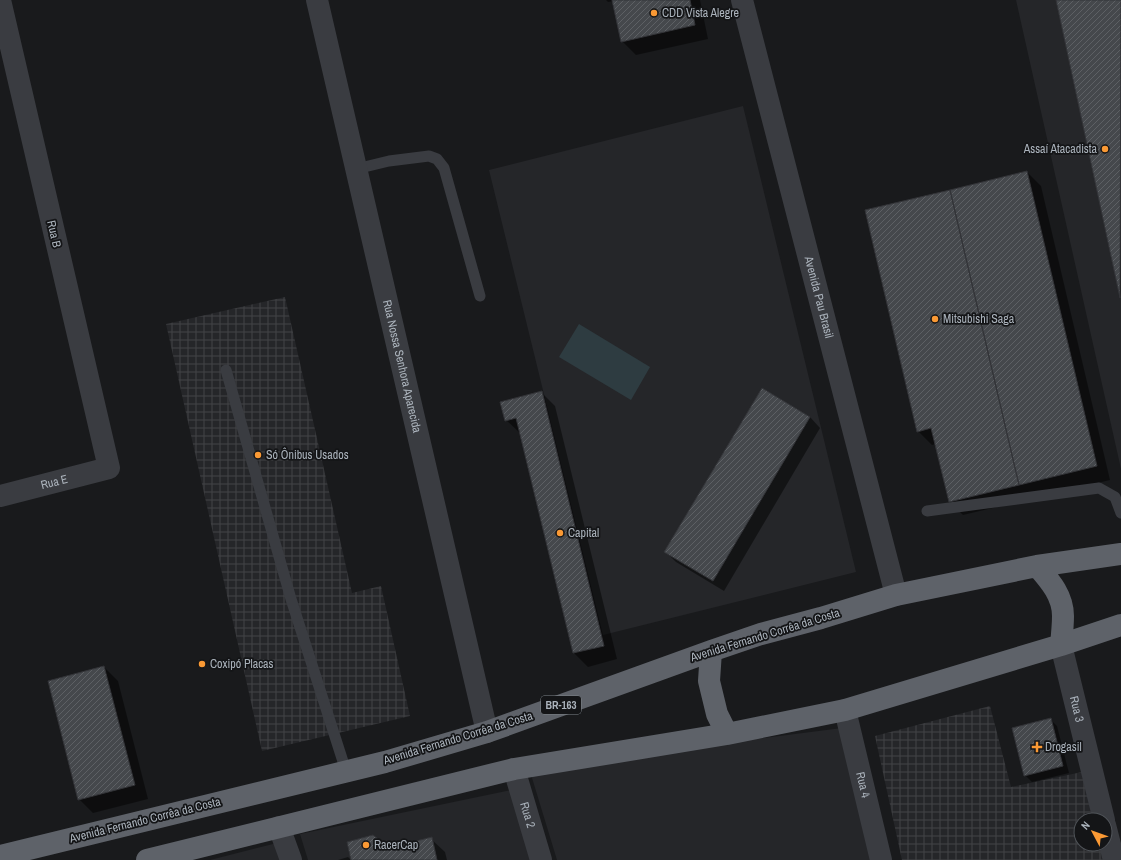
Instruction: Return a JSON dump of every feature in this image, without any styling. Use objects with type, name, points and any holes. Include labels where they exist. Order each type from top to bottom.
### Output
[{"type":"highway","name":"Avenida Fernando Corrêa da Costa","points":[[0,856],[385,762],[487,732],[761,634],[821,618],[896,595],[1037,566],[1121,554]]},
{"type":"highway","points":[[1037,566],[1052,583],[1059,597],[1063,615],[1061,645]]},
{"type":"highway","points":[[147,860],[514,769],[727,734],[845,710],[1061,645],[1121,624]]},
{"type":"highway","points":[[711,651],[709,681],[717,714],[727,734]]},
{"type":"street","name":"Rua B","points":[[0,0],[109,468]]},
{"type":"street","name":"Rua Nossa Senhora Aparecida","points":[[317,0],[487,732]]},
{"type":"street","name":"Avenida Pau Brasil","points":[[742,0],[896,595]]},
{"type":"street","name":"Rua E","points":[[0,496],[109,468]]},
{"type":"street","name":"Rua 3","points":[[1061,645],[1102,812]]},
{"type":"street","name":"Rua 4","points":[[845,710],[881,860]]},
{"type":"street","name":"Rua 2","points":[[514,769],[541,860]]},
{"type":"street","points":[[279,827],[290,860]]},
{"type":"lane","points":[[356,169],[389,161],[428,156],[437,159],[444,168],[480,296]]},
{"type":"lane","points":[[226,370],[291,599],[346,771]]},
{"type":"lane","points":[[927,511],[1099,488],[1115,497],[1121,513]]},
{"type":"shaded area","points":[[1016,0],[1121,0],[1121,469]]},
{"type":"shaded area","points":[[743,106],[856,572],[603,635],[489,170]]},
{"type":"shaded area","name":"Só Ônibus Usados","points":[[285,297],[352,593],[381,586],[410,716],[262,751],[166,324]]},
{"type":"shaded area","points":[[579,324],[650,367],[631,400],[559,357]]},
{"type":"shaded area","points":[[990,706],[1011,787],[1082,772],[1092,812],[1073,812],[1073,852],[1102,852],[1104,860],[902,860],[875,736]]},
{"type":"shaded area","points":[[842,728],[872,860],[557,860],[529,768]]},
{"type":"shaded area","points":[[511,790],[534,860],[308,860],[300,834]]},
{"type":"shaded area","points":[[277,843],[282,860],[210,860]]},
{"type":"building","name":"CDD Vista Alegre","points":[[612,0],[690,0],[695,25],[621,42]]},
{"type":"building","name":"Assaí Atacadista","points":[[1056,0],[1121,0],[1120,298]]},
{"type":"building","points":[[1027,171],[1097,466],[1019,485],[950,190]]},
{"type":"building","name":"Mitsubishi Saga","points":[[950,190],[1019,485],[949,502],[931,428],[917,432],[865,210]]},
{"type":"building","points":[[762,388],[810,417],[713,581],[664,552]]},
{"type":"building","name":"Capital","points":[[542,391],[604,646],[573,653],[516,418],[505,421],[500,402]]},
{"type":"building","points":[[104,666],[135,785],[78,800],[48,681]]},
{"type":"building","name":"Drogasil","points":[[1051,718],[1063,766],[1024,776],[1012,728]]},
{"type":"building","name":"RacerCap","points":[[373,835],[389,848],[432,837],[437,860],[351,860],[347,842]]},
{"type":"place","name":"CDD Vista Alegre","points":[[654,13]]},
{"type":"place","name":"Assaí Atacadista","points":[[1105,149]]},
{"type":"place","name":"Mitsubishi Saga","points":[[935,319]]},
{"type":"place","name":"Só Ônibus Usados","points":[[258,455]]},
{"type":"place","name":"Capital","points":[[560,533]]},
{"type":"place","name":"Coxipó Placas","points":[[202,664]]},
{"type":"place","name":"Drogasil","points":[[1037,747]]},
{"type":"place","name":"RacerCap","points":[[366,845]]}]
